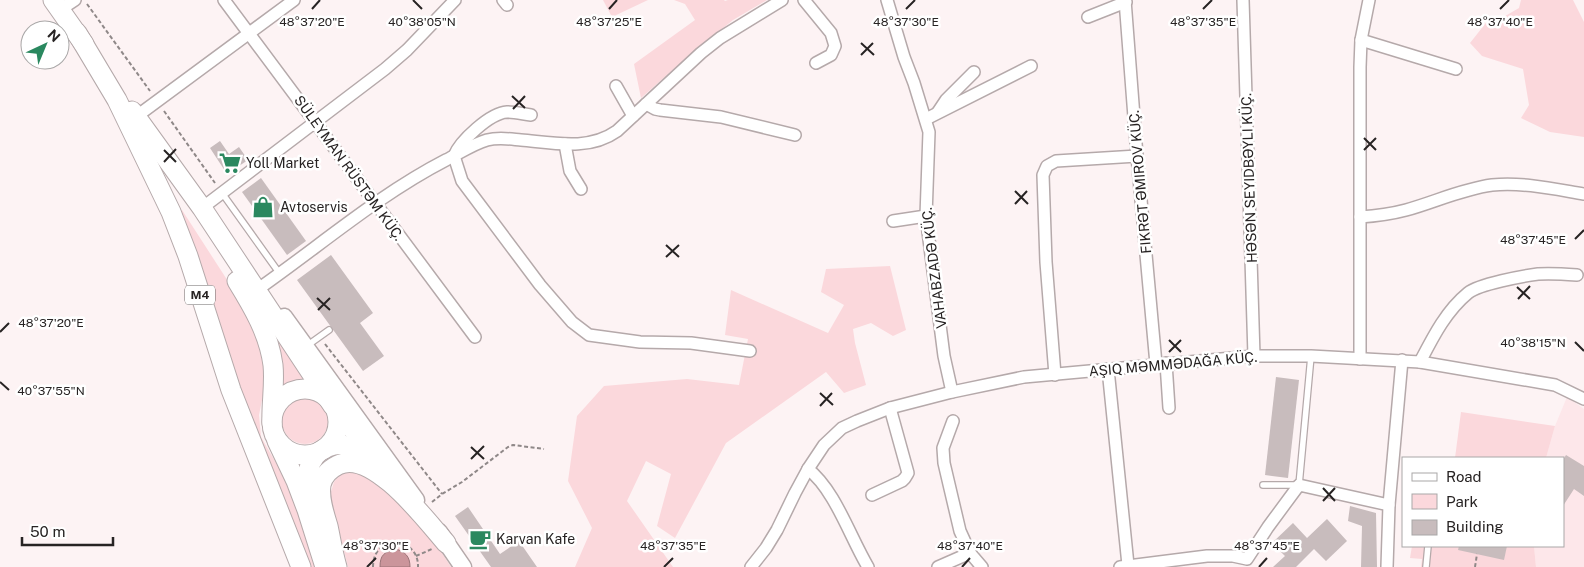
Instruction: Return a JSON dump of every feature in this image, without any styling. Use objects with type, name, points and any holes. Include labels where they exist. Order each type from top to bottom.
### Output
[{"type":"highway","name":"M4","points":[[63,3],[77,33],[117,100],[156,178],[188,256],[231,390],[301,567]]},
{"type":"highway","points":[[77,33],[202,208],[333,406],[337,415],[335,434],[330,443],[310,462],[308,474],[312,498],[331,567]]},
{"type":"highway","points":[[117,100],[230,269],[249,300],[262,327],[270,347],[273,366],[273,428],[307,510],[325,567]]},
{"type":"highway","points":[[333,406],[319,392],[310,389],[300,389],[282,397],[272,414],[273,428],[278,442],[294,453],[304,455],[334,445],[342,444],[354,448],[375,463],[417,506],[446,543]]},
{"type":"highway","points":[[336,567],[321,494],[321,483],[325,475],[332,468],[343,462],[354,462],[364,465],[386,479],[417,506]]},
{"type":"main road","points":[[202,208],[306,347],[404,483],[417,506]]},
{"type":"main road","points":[[333,406],[354,434],[386,463],[404,483]]},
{"type":"main road","points":[[446,543],[463,567]]},
{"type":"street","name":"SÜLEYMAN RÜSTƏM KÜÇ.","points":[[224,0],[475,337]]},
{"type":"street","points":[[136,116],[294,0]]},
{"type":"street","points":[[202,208],[385,70],[455,0]]},
{"type":"street","points":[[261,287],[405,184],[473,146],[495,138],[583,144],[607,138],[720,38],[782,0]]},
{"type":"street","points":[[804,0],[831,33],[835,46],[831,55],[816,63]]},
{"type":"street","name":"VAHABZADƏ KÜÇ.","points":[[887,0],[929,132],[926,216],[944,356],[952,392]]},
{"type":"street","name":"HƏSƏN SEYIDBƏYLI KÜÇ.","points":[[1243,0],[1254,356]]},
{"type":"street","points":[[1360,358],[1360,67],[1362,40],[1369,0]]},
{"type":"street","points":[[1088,17],[1126,1]]},
{"type":"street","name":"FIKRƏT ƏMIROV KÜÇ.","points":[[1126,1],[1137,156],[1161,363],[1169,408]]},
{"type":"street","points":[[1362,40],[1456,69]]},
{"type":"street","points":[[926,119],[1032,66]]},
{"type":"street","points":[[937,114],[940,106],[974,72]]},
{"type":"street","points":[[616,86],[634,116]]},
{"type":"street","points":[[646,104],[655,109],[721,117],[795,135]]},
{"type":"street","points":[[531,116],[507,112],[498,115],[463,140],[454,156],[462,181],[540,285],[572,322],[589,335],[640,342],[691,343],[750,352]]},
{"type":"street","points":[[565,144],[570,170],[581,189]]},
{"type":"street","points":[[1055,375],[1046,262],[1042,174],[1047,166],[1056,161],[1137,156]]},
{"type":"street","points":[[1360,217],[1407,210],[1452,194],[1492,186],[1517,184],[1584,194]]},
{"type":"street","points":[[893,221],[926,216]]},
{"type":"street","points":[[1420,362],[1449,312],[1469,292],[1486,286],[1538,274],[1577,275]]},
{"type":"street","points":[[751,567],[777,530],[794,493],[808,469],[824,445],[842,428],[890,408],[952,392],[1024,377],[1254,356],[1311,356],[1420,362],[1556,385],[1584,399]]},
{"type":"street","points":[[1387,567],[1402,360]]},
{"type":"street","points":[[1108,369],[1124,566],[1186,562],[1223,556],[1249,563],[1268,527],[1299,485],[1390,505]]},
{"type":"street","points":[[872,495],[902,481],[908,473],[890,408]]},
{"type":"street","points":[[953,421],[943,448],[944,463],[958,524],[970,553],[982,567]]},
{"type":"street","points":[[808,469],[817,476],[826,488],[868,567]]},
{"type":"street","points":[[938,567],[970,553]]},
{"type":"lane","points":[[222,193],[280,274]]},
{"type":"lane","points":[[306,347],[329,330]]},
{"type":"lane","points":[[1263,485],[1299,485],[1311,356]]},
{"type":"lane","points":[[1426,567],[1428,547]]},
{"type":"path","points":[[320,336],[442,494]]},
{"type":"path","points":[[417,506],[462,482],[512,445],[544,450]]},
{"type":"path","points":[[373,567],[374,557],[379,549],[386,544],[395,542],[411,548],[416,556],[418,567]]},
{"type":"path","points":[[1475,567],[1477,554]]},
{"type":"shaded area","points":[[1567,397],[1584,409],[1584,567],[1536,567],[1534,547],[1564,547],[1564,457],[1546,457],[1555,426]]},
{"type":"shaded area","points":[[396,549],[406,555],[410,567],[380,567],[384,555],[388,551]]},
{"type":"green space","points":[[603,0],[648,0],[612,17]]},
{"type":"green space","points":[[674,0],[767,0],[733,20],[641,98],[634,64],[695,20],[685,4]]},
{"type":"green space","points":[[1521,0],[1573,0],[1584,22],[1584,137],[1550,132],[1521,118],[1529,105],[1523,69],[1482,56],[1470,43],[1489,19],[1500,19],[1519,8]]},
{"type":"green space","points":[[182,210],[244,306],[257,333],[264,362],[265,385],[259,415],[261,437],[286,480],[318,567],[308,567],[254,434],[179,214]]},
{"type":"green space","points":[[890,266],[906,330],[893,336],[871,323],[853,329],[866,385],[844,393],[826,372],[726,443],[675,538],[657,526],[671,474],[646,461],[627,501],[673,567],[575,567],[592,528],[568,481],[577,416],[604,386],[687,379],[739,385],[748,339],[725,335],[731,290],[828,333],[844,305],[821,292],[826,269]]},
{"type":"green space","points":[[270,329],[286,346],[305,378],[282,385]]},
{"type":"green space","points":[[305,398],[318,402],[324,408],[328,421],[324,434],[318,440],[305,444],[292,440],[286,434],[282,421],[286,408],[292,402]]},
{"type":"green space","points":[[1461,412],[1555,426],[1546,457],[1455,457]]},
{"type":"green space","points":[[349,469],[389,489],[438,547],[451,567],[348,567],[330,495],[334,482],[339,475]]},
{"type":"green space","points":[[1412,547],[1534,547],[1536,567],[1421,567],[1422,559],[1410,558]]},
{"type":"building","points":[[220,141],[229,154],[239,147],[248,160],[227,174],[210,148]]},
{"type":"building","points":[[261,178],[306,241],[287,255],[242,192]]},
{"type":"building","points":[[331,255],[373,313],[360,323],[384,356],[363,371],[297,280]]},
{"type":"building","points":[[1276,377],[1299,380],[1288,478],[1265,475]]},
{"type":"building","points":[[1566,455],[1584,466],[1584,496],[1574,489],[1564,504],[1564,458]]},
{"type":"building","points":[[1350,506],[1376,513],[1377,567],[1361,567],[1362,526],[1348,521]]},
{"type":"building","points":[[468,507],[500,554],[519,541],[537,567],[491,567],[455,516]]},
{"type":"building","points":[[1327,519],[1347,541],[1326,561],[1314,549],[1296,567],[1273,567],[1285,556],[1272,543],[1293,523],[1307,538]]},
{"type":"building","points":[[1459,547],[1507,547],[1504,560],[1458,550]]},
{"type":"place","name":"Yoll Market","points":[[230,163]]},
{"type":"place","name":"Avtoservis","points":[[263,207]]},
{"type":"place","name":"Karvan Kafe","points":[[480,539]]}]
